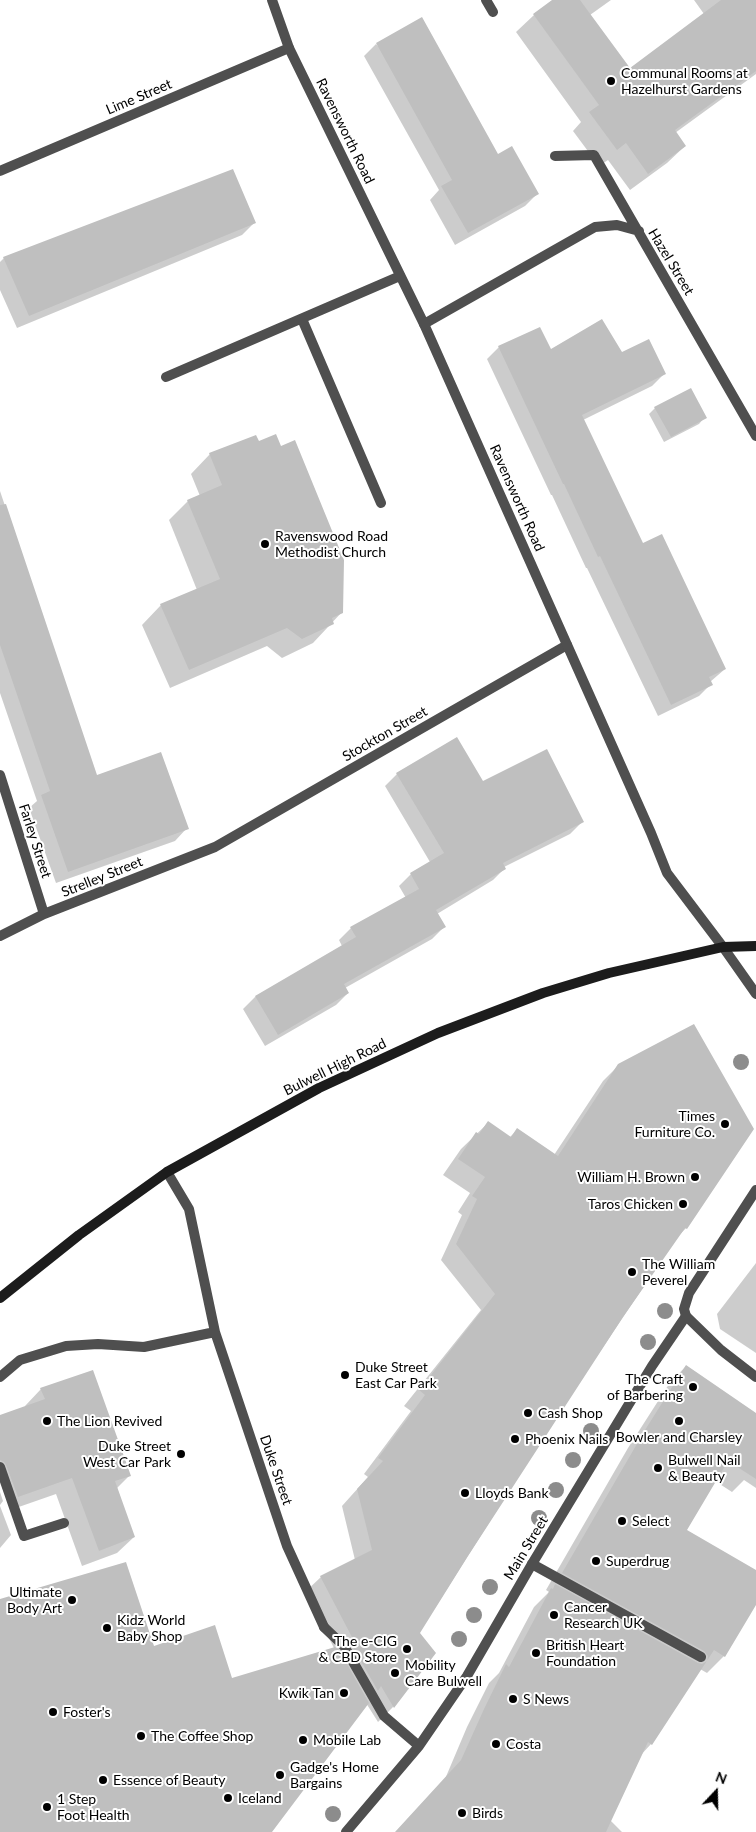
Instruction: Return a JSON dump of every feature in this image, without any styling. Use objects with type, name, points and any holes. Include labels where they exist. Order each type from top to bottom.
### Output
[{"type":"main road","points":[[723,947],[756,946]]},
{"type":"main road","name":"Bulwell High Road","points":[[0,1298],[79,1235],[167,1172],[319,1088],[438,1033],[543,993],[609,973],[723,947]]},
{"type":"street","name":"Ravensworth Road","points":[[272,0],[289,48],[424,324],[651,833],[667,873],[756,994]]},
{"type":"street","points":[[486,0],[493,12]]},
{"type":"street","name":"Lime Street","points":[[0,171],[289,48]]},
{"type":"street","points":[[555,156],[594,155],[639,231]]},
{"type":"street","name":"Hazel Street","points":[[424,324],[595,227],[617,225],[639,231],[756,436]]},
{"type":"street","points":[[166,377],[400,276]]},
{"type":"street","points":[[302,319],[381,503]]},
{"type":"street","name":"Stockton Street","points":[[215,847],[567,645]]},
{"type":"street","name":"Farley Street","points":[[0,775],[44,914]]},
{"type":"street","name":"Strelley Street","points":[[0,936],[44,914],[215,847]]},
{"type":"street","name":"Duke Street","points":[[167,1172],[189,1209],[215,1332],[287,1546],[324,1627],[344,1646],[384,1716],[419,1746]]},
{"type":"street","name":"Main Street","points":[[346,1832],[419,1746],[467,1676],[532,1564],[652,1366],[686,1316],[684,1309],[689,1293],[756,1190]]},
{"type":"street","points":[[686,1316],[721,1350],[756,1377]]},
{"type":"street","points":[[0,1377],[20,1360],[66,1346],[98,1344],[144,1347],[215,1332]]},
{"type":"street","points":[[0,1467],[24,1536],[64,1523]]},
{"type":"street","points":[[532,1564],[701,1656]]},
{"type":"building","points":[[552,0],[580,0],[630,68],[721,0],[756,0],[756,71],[675,130],[686,146],[648,174],[626,143],[617,150],[589,112],[599,105],[533,14]]},
{"type":"building","points":[[422,17],[498,154],[512,146],[539,194],[468,233],[441,186],[452,180],[376,43]]},
{"type":"building","points":[[233,169],[256,223],[29,316],[3,257]]},
{"type":"building","points":[[602,319],[622,352],[649,339],[666,374],[582,415],[643,543],[662,534],[726,669],[709,677],[713,685],[671,705],[600,556],[598,557],[498,346],[540,327],[551,349]]},
{"type":"building","points":[[691,388],[707,418],[671,437],[654,407]]},
{"type":"building","name":"Ravenswood Road Methodist Church","points":[[276,434],[281,446],[295,440],[344,560],[343,613],[332,618],[334,624],[302,639],[287,628],[189,670],[160,604],[220,579],[187,500],[222,485],[209,453],[256,435],[259,441]]},
{"type":"building","points":[[6,504],[97,775],[161,752],[189,829],[68,872],[41,795],[50,791],[0,645],[0,505]]},
{"type":"building","points":[[457,737],[483,781],[547,749],[584,822],[503,863],[506,869],[436,910],[446,927],[344,984],[349,993],[278,1035],[255,996],[356,937],[350,927],[419,889],[410,873],[444,853],[396,773]]},
{"type":"building","points":[[694,1024],[754,1129],[687,1229],[685,1228],[623,1317],[420,1633],[436,1653],[394,1708],[381,1686],[378,1691],[350,1642],[354,1641],[320,1576],[372,1550],[357,1489],[383,1461],[378,1458],[425,1395],[419,1390],[495,1294],[456,1244],[477,1199],[472,1196],[485,1177],[458,1159],[476,1132],[479,1134],[488,1121],[511,1137],[517,1128],[558,1156],[618,1064]]},
{"type":"building","points":[[686,1365],[756,1413],[756,1479],[728,1461],[687,1530],[756,1570],[756,1605],[725,1657],[714,1650],[707,1661],[708,1656],[704,1651],[562,1573],[645,1430]]},
{"type":"building","points":[[93,1370],[131,1476],[115,1481],[135,1537],[99,1551],[72,1478],[18,1497],[6,1465],[0,1460],[0,1415],[45,1399],[40,1388]]},
{"type":"building","points":[[126,1562],[154,1646],[215,1625],[232,1678],[335,1647],[339,1650],[369,1703],[272,1832],[0,1832],[0,1599]]},
{"type":"building","points":[[555,1584],[698,1663],[702,1664],[707,1661],[652,1745],[648,1742],[606,1832],[395,1832],[461,1760],[506,1664],[509,1667],[551,1588],[553,1589]]},
{"type":"place","name":"Communal Rooms at Hazelhurst Gardens","points":[[611,81]]},
{"type":"place","name":"Ravenswood Road Methodist Church","points":[[265,544]]},
{"type":"place","name":"Times Furniture Co.","points":[[725,1124]]},
{"type":"place","name":"William H. Brown","points":[[695,1177]]},
{"type":"place","name":"Taros Chicken","points":[[683,1204]]},
{"type":"place","name":"The William Peverel","points":[[632,1272]]},
{"type":"place","name":"Duke Street East Car Park","points":[[345,1375]]},
{"type":"place","name":"The Craft of Barbering","points":[[693,1387]]},
{"type":"place","name":"Cash Shop","points":[[528,1413]]},
{"type":"place","name":"The Lion Revived","points":[[47,1421]]},
{"type":"place","name":"Bowler and Charsley","points":[[679,1421]]},
{"type":"place","name":"Phoenix Nails","points":[[515,1439]]},
{"type":"place","name":"Duke Street West Car Park","points":[[181,1454]]},
{"type":"place","name":"Bulwell Nail & Beauty","points":[[658,1468]]},
{"type":"place","name":"Lloyds Bank","points":[[465,1493]]},
{"type":"place","name":"Select","points":[[622,1521]]},
{"type":"place","name":"Superdrug","points":[[596,1561]]},
{"type":"place","name":"Ultimate Body Art","points":[[72,1600]]},
{"type":"place","name":"Cancer Research UK","points":[[554,1615]]},
{"type":"place","name":"Kidz World Baby Shop","points":[[107,1628]]},
{"type":"place","name":"The e-CIG & CBD Store","points":[[407,1649]]},
{"type":"place","name":"British Heart Foundation","points":[[536,1653]]},
{"type":"place","name":"Mobility Care Bulwell","points":[[395,1673]]},
{"type":"place","name":"Kwik Tan","points":[[344,1693]]},
{"type":"place","name":"S News","points":[[513,1699]]},
{"type":"place","name":"Foster's","points":[[53,1712]]},
{"type":"place","name":"The Coffee Shop","points":[[141,1736]]},
{"type":"place","name":"Mobile Lab","points":[[303,1740]]},
{"type":"place","name":"Costa","points":[[496,1744]]},
{"type":"place","name":"Gadge's Home Bargains","points":[[280,1775]]},
{"type":"place","name":"Essence of Beauty","points":[[103,1780]]},
{"type":"place","name":"Iceland","points":[[228,1798]]},
{"type":"place","name":"1 Step Foot Health","points":[[47,1807]]},
{"type":"place","name":"Birds","points":[[462,1813]]}]
